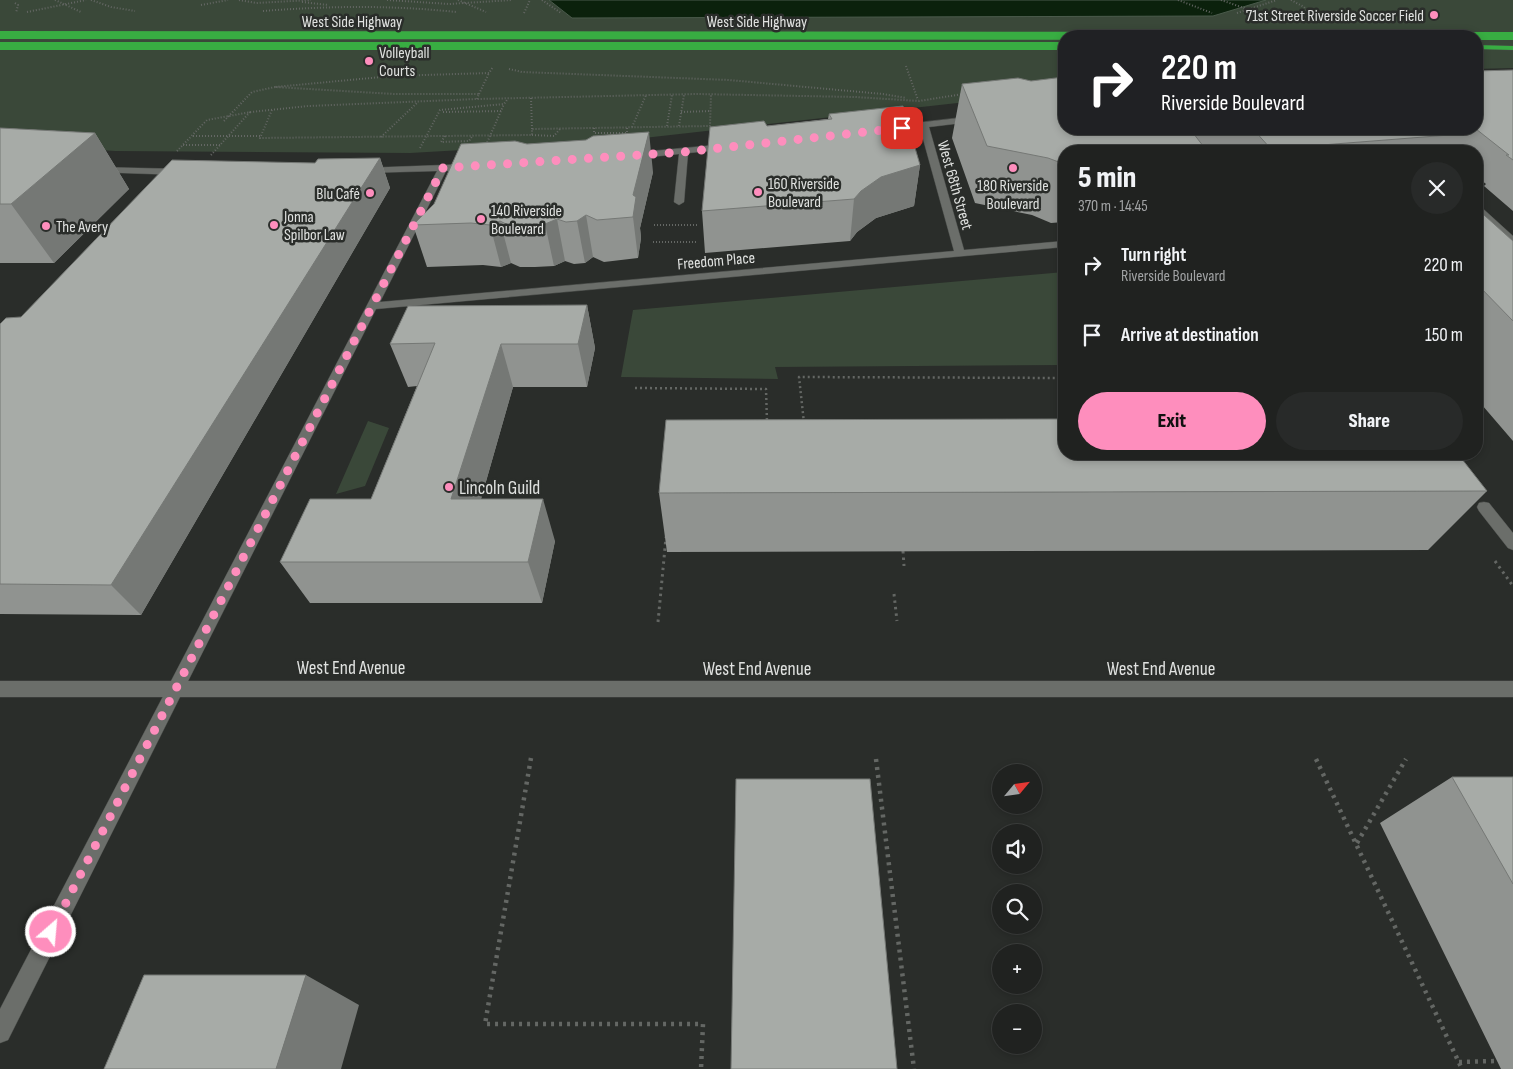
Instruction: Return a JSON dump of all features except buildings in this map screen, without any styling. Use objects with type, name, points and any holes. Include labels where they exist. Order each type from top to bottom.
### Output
[{"type":"highway","name":"West Side Highway","points":[[0,35],[1058,36]]},
{"type":"highway","name":"West Side Highway","points":[[1483,36],[1513,36]]},
{"type":"highway","name":"West Side Highway","points":[[0,46],[1058,46]]},
{"type":"highway","points":[[1483,47],[1513,48]]},
{"type":"street","points":[[883,130],[986,118]]},
{"type":"street","name":"West 68th Street","points":[[924,125],[960,253]]},
{"type":"street","points":[[619,157],[736,146]]},
{"type":"street","points":[[679,202],[684,152]]},
{"type":"street","points":[[351,170],[485,166]]},
{"type":"street","points":[[0,1032],[443,168]]},
{"type":"street","points":[[87,169],[173,175],[192,172]]},
{"type":"street","points":[[1483,214],[1513,242]]},
{"type":"street","name":"Freedom Place","points":[[372,306],[1058,245]]},
{"type":"street","points":[[1484,507],[1513,544]]},
{"type":"street","name":"West End Avenue","points":[[0,689],[1513,689]]},
{"type":"path","points":[[15,3],[18,5],[15,14],[86,0]]},
{"type":"path","points":[[91,0],[111,7],[135,11]]},
{"type":"path","points":[[201,5],[228,0]]},
{"type":"path","points":[[239,0],[256,3],[311,0]]},
{"type":"path","points":[[386,0],[416,4],[469,4],[512,0]]},
{"type":"path","points":[[386,0],[390,7]]},
{"type":"path","points":[[458,0],[493,16]]},
{"type":"path","points":[[524,14],[530,0]]},
{"type":"path","points":[[1178,0],[1218,15]]},
{"type":"path","points":[[1221,0],[1249,9],[1277,0]]},
{"type":"path","points":[[297,1],[334,7]]},
{"type":"path","points":[[476,99],[494,66]]},
{"type":"path","points":[[506,67],[515,72],[738,81],[883,94],[918,101]]},
{"type":"path","points":[[908,72],[918,101]]},
{"type":"path","points":[[224,121],[252,92],[275,87],[392,76],[490,73]]},
{"type":"path","points":[[275,87],[385,94],[479,94]]},
{"type":"path","points":[[174,155],[207,120],[272,109],[331,104],[684,94],[855,97],[918,101],[967,93]]},
{"type":"path","points":[[680,126],[684,94]]},
{"type":"path","points":[[532,129],[710,126],[712,94]]},
{"type":"path","points":[[632,127],[646,95]]},
{"type":"path","points":[[667,126],[672,95]]},
{"type":"path","points":[[531,98],[532,134]]},
{"type":"path","points":[[484,150],[507,99]]},
{"type":"path","points":[[418,153],[445,100]]},
{"type":"path","points":[[380,138],[419,102]]},
{"type":"path","points":[[440,110],[504,104]]},
{"type":"path","points":[[260,136],[272,109]]},
{"type":"path","points":[[440,110],[503,111]]},
{"type":"path","points":[[682,112],[710,111]]},
{"type":"path","points":[[211,155],[251,112]]},
{"type":"path","points":[[594,128],[594,133],[627,133],[627,128]]},
{"type":"path","points":[[192,136],[260,136],[260,138],[380,138],[473,134],[554,136],[560,129]]},
{"type":"path","points":[[445,135],[441,142],[469,141],[473,134]]},
{"type":"path","points":[[183,145],[221,145]]},
{"type":"path","points":[[654,225],[699,225]]},
{"type":"path","points":[[653,242],[697,242]]},
{"type":"path","points":[[804,426],[799,377],[1058,378]]},
{"type":"path","points":[[634,388],[766,389],[768,427]]},
{"type":"path","points":[[658,622],[666,535]]},
{"type":"path","points":[[903,552],[904,566]]},
{"type":"path","points":[[1490,554],[1513,586]]},
{"type":"path","points":[[894,594],[897,621]]},
{"type":"path","points":[[531,758],[485,1024],[703,1024],[701,1069]]},
{"type":"path","points":[[876,759],[914,1069]]},
{"type":"path","points":[[1316,759],[1462,1069]]},
{"type":"path","points":[[1356,844],[1406,759]]},
{"type":"path","points":[[1459,1062],[1497,1061]]},
{"type":"shaded area","points":[[0,0],[549,0],[572,18],[1216,15],[1266,0],[1513,0],[1513,68],[1483,69],[1483,30],[1058,30],[1058,92],[617,141],[410,153],[115,151],[0,143]]},
{"type":"shaded area","points":[[549,0],[1266,0],[1213,16],[572,18]]},
{"type":"shaded area","points":[[1058,273],[1058,365],[775,367],[778,379],[621,377],[633,310]]},
{"type":"shaded area","points":[[368,421],[389,428],[365,486],[336,494]]},
{"type":"place","name":"71st Street Riverside Soccer Field","points":[[1434,15]]},
{"type":"place","name":"Volleyball Courts","points":[[369,61]]},
{"type":"place","name":"180 Riverside Boulevard","points":[[1013,168]]},
{"type":"place","name":"160 Riverside Boulevard","points":[[758,192]]},
{"type":"place","name":"Blu Café","points":[[370,193]]},
{"type":"place","name":"140 Riverside Boulevard","points":[[481,219]]},
{"type":"place","name":"Jonna Spilbor Law","points":[[274,225]]},
{"type":"place","name":"The Avery","points":[[46,226]]},
{"type":"place","name":"Lincoln Guild","points":[[449,487]]},
{"type":"route","points":[[51,932],[443,168],[684,152],[902,128]]}]
